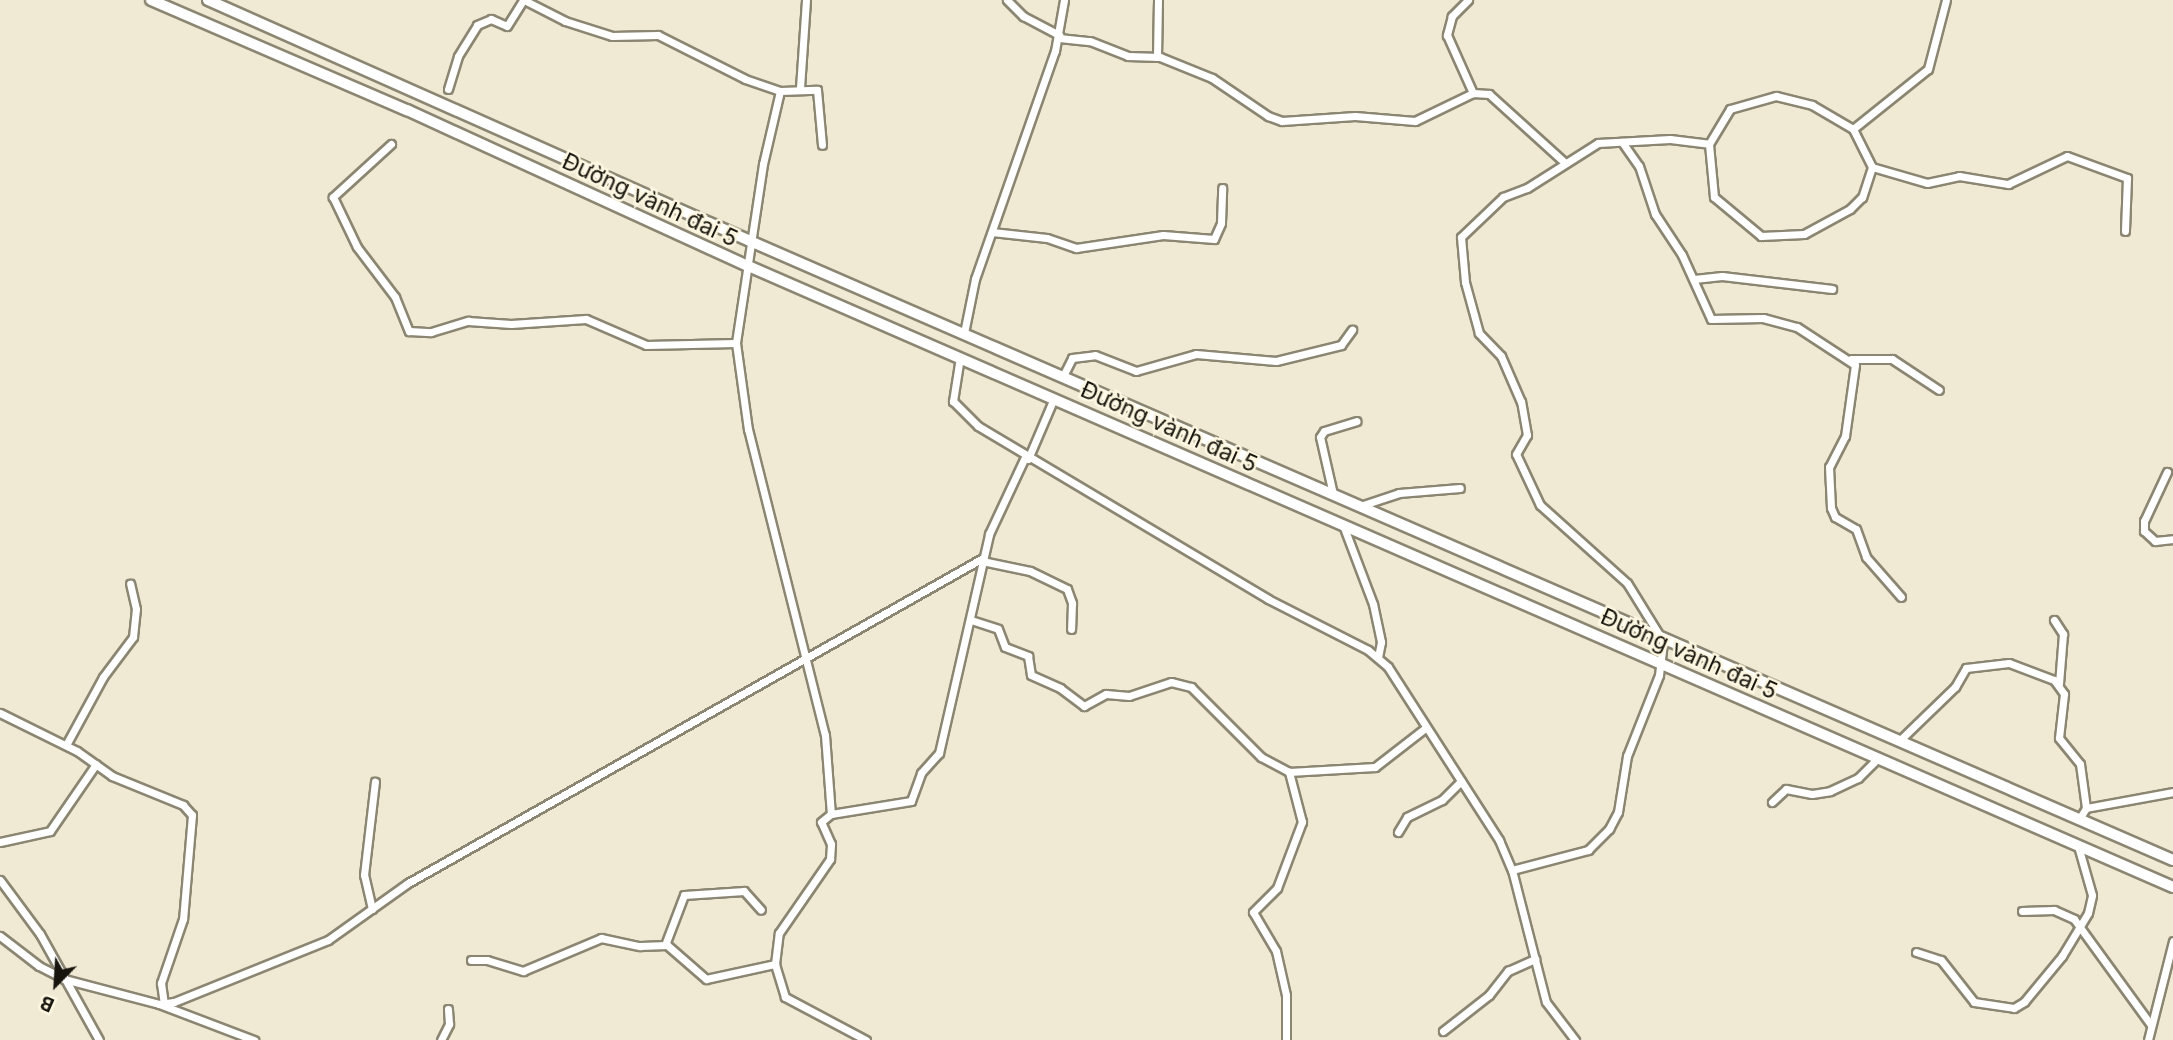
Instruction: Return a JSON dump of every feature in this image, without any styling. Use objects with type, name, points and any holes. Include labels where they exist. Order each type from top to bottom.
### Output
[{"type":"main road","name":"Đường vành đai 5","points":[[151,0],[407,110],[746,265],[2173,887]]},
{"type":"main road","name":"Đường vành đai 5","points":[[208,0],[750,241],[2173,860]]},
{"type":"main road","points":[[407,110],[416,92]]},
{"type":"street","points":[[448,89],[458,56],[477,25],[491,19],[507,26],[523,0],[565,21],[612,36],[658,35],[745,79],[780,91],[800,88],[817,90],[820,95],[822,145]]},
{"type":"street","points":[[800,88],[806,0]]},
{"type":"street","points":[[1007,0],[1023,16],[1059,36],[1090,41],[1128,56],[1157,57],[1212,78],[1268,116],[1282,121],[1345,116],[1415,121],[1473,93],[1497,99],[1565,163]]},
{"type":"street","points":[[964,333],[975,279],[1059,36],[1064,0]]},
{"type":"street","points":[[1157,57],[1158,0]]},
{"type":"street","points":[[1468,0],[1452,16],[1447,35],[1473,93]]},
{"type":"street","points":[[1853,129],[1928,69],[1936,54],[1947,0]]},
{"type":"street","points":[[780,91],[750,241],[736,343],[746,418],[808,655],[825,735],[831,814]]},
{"type":"street","points":[[1776,96],[1812,105],[1853,129],[1872,167],[1862,197],[1850,209],[1804,234],[1761,236],[1714,197],[1709,144],[1730,109],[1776,96]]},
{"type":"street","points":[[1512,870],[1588,850],[1609,829],[1618,812],[1627,756],[1661,663],[1662,637],[1627,583],[1540,505],[1516,454],[1527,435],[1519,397],[1502,356],[1479,332],[1465,282],[1460,242],[1464,232],[1503,197],[1527,188],[1598,143],[1678,139],[1709,144]]},
{"type":"street","points":[[1622,142],[1639,166],[1655,214],[1694,279],[1711,319],[1763,318],[1797,327],[1852,359],[1892,359],[1939,390]]},
{"type":"street","points":[[391,144],[332,197],[357,247],[395,297],[409,331],[431,332],[468,321],[511,324],[586,319],[646,345],[736,343]]},
{"type":"street","points":[[1872,167],[1927,183],[1959,176],[2008,184],[2021,181],[2060,156],[2089,162],[2118,173],[2130,183],[2125,231]]},
{"type":"street","points":[[992,232],[1047,238],[1076,248],[1163,235],[1214,239],[1221,223],[1222,188]]},
{"type":"street","points":[[1694,279],[1722,276],[1832,289]]},
{"type":"street","points":[[1063,376],[1072,358],[1096,355],[1136,371],[1202,353],[1276,361],[1341,345],[1352,330]]},
{"type":"street","points":[[960,357],[953,394],[958,410],[1026,458],[1268,600],[1378,657],[1397,679],[1424,729],[1492,827],[1512,870],[1552,1014],[1575,1040]]},
{"type":"street","points":[[1852,359],[1856,373],[1853,401],[1845,436],[1829,467],[1831,509],[1835,517],[1856,529],[1866,557],[1901,597]]},
{"type":"street","points":[[866,1040],[785,996],[775,964],[779,933],[830,859],[831,844],[821,822],[831,814],[911,802],[921,773],[941,746],[983,559],[999,507],[1054,398]]},
{"type":"street","points":[[1333,494],[1320,437],[1324,431],[1357,421]]},
{"type":"street","points":[[2167,472],[2144,521],[2144,531],[2155,541],[2173,540]]},
{"type":"street","points":[[1360,506],[1399,494],[1460,488]]},
{"type":"street","points":[[1343,524],[1373,604],[1381,642],[1378,657]]},
{"type":"street","points":[[161,1004],[328,940],[408,883],[808,655],[983,559],[1030,571],[1067,589],[1072,603],[1071,629]]},
{"type":"street","points":[[66,745],[103,677],[133,637],[136,609],[130,584]]},
{"type":"street","points":[[971,620],[998,629],[1005,647],[1028,656],[1031,675],[1060,688],[1084,706],[1106,694],[1129,696],[1171,682],[1191,687],[1261,757],[1289,772],[1375,767],[1424,729]]},
{"type":"street","points":[[2054,620],[2063,634],[2059,684],[2064,694],[2059,738],[2078,758],[2085,808],[2079,819]]},
{"type":"street","points":[[1899,741],[1955,687],[1966,668],[2009,663],[2059,684]]},
{"type":"street","points":[[0,713],[66,745],[96,764],[183,805],[192,816],[183,919],[161,983],[161,1004]]},
{"type":"street","points":[[1772,802],[1786,789],[1812,794],[1830,791],[1858,778],[1878,758]]},
{"type":"street","points":[[0,842],[50,831],[96,764]]},
{"type":"street","points":[[1286,1040],[1286,995],[1276,951],[1253,912],[1277,888],[1302,822],[1289,772]]},
{"type":"street","points":[[1398,832],[1407,817],[1442,800],[1461,781]]},
{"type":"street","points":[[372,909],[364,875],[375,782]]},
{"type":"street","points":[[2085,808],[2173,792]]},
{"type":"street","points":[[1916,952],[1941,960],[1974,1002],[2014,1007],[2047,975],[2079,927],[2092,895],[2078,846]]},
{"type":"street","points":[[0,880],[40,934],[99,1040]]},
{"type":"street","points":[[665,945],[684,895],[744,891],[761,909]]},
{"type":"street","points":[[2022,911],[2054,910],[2074,919],[2151,1025]]},
{"type":"street","points":[[0,936],[38,966],[64,979],[161,1004],[188,1019],[254,1040]]},
{"type":"street","points":[[471,960],[487,960],[523,971],[601,938],[640,946],[665,945],[706,979],[775,964]]},
{"type":"street","points":[[2148,1040],[2173,941]]},
{"type":"street","points":[[1443,1031],[1489,995],[1508,971],[1535,959]]},
{"type":"street","points":[[441,1040],[449,1024],[448,1009]]}]
